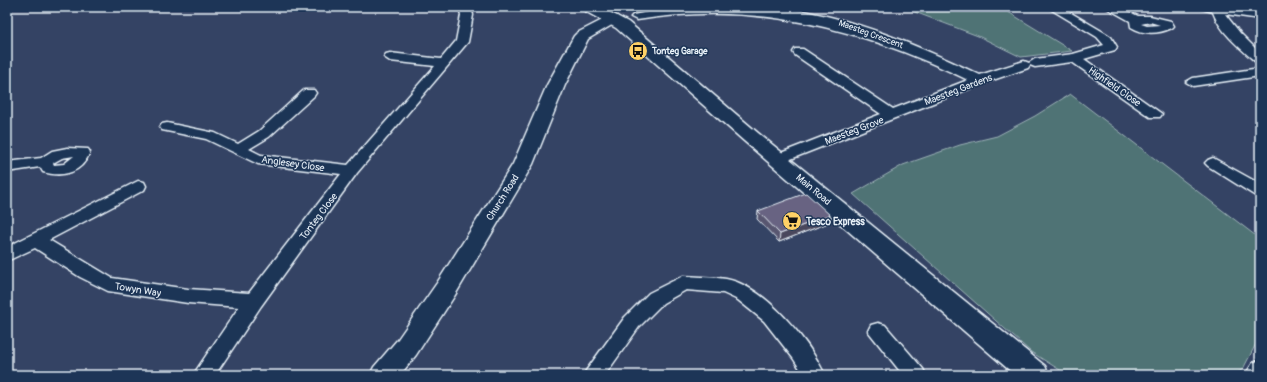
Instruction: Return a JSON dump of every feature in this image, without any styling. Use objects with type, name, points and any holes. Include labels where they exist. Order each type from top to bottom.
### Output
[{"type":"main road","name":"Main Road","points":[[588,7],[626,14],[622,24],[778,159],[1035,375]]},
{"type":"street","name":"Tonteg Close","points":[[203,375],[254,301],[352,170],[442,63],[462,42],[467,15],[465,7]]},
{"type":"street","name":"Maesteg Gardens","points":[[892,115],[979,80],[1029,64],[1074,58],[1110,47],[1110,44],[1101,35],[1053,7]]},
{"type":"street","points":[[1111,7],[1136,20]]},
{"type":"street","points":[[1206,7],[1260,16]]},
{"type":"street","name":"Maesteg Crescent","points":[[626,14],[667,10],[753,8],[816,16],[848,25],[888,40],[979,80]]},
{"type":"street","points":[[1218,9],[1223,19],[1236,35],[1260,59]]},
{"type":"street","name":"Church Road","points":[[384,375],[407,347],[446,289],[523,164],[556,85],[582,36],[626,14]]},
{"type":"street","name":"Maesteg Grove","points":[[799,52],[892,115]]},
{"type":"street","points":[[390,57],[442,63]]},
{"type":"street","name":"Highfield Close","points":[[1074,58],[1155,114]]},
{"type":"street","points":[[1192,82],[1260,72]]},
{"type":"street","points":[[240,150],[264,134],[309,93]]},
{"type":"street","name":"Maesteg Grove","points":[[778,159],[892,115]]},
{"type":"street","name":"Anglesey Close","points":[[167,128],[210,136],[258,158],[352,170]]},
{"type":"street","points":[[7,167],[45,162]]},
{"type":"street","points":[[1214,163],[1260,191]]},
{"type":"street","points":[[7,255],[138,186]]},
{"type":"street","name":"Towyn Way","points":[[35,239],[86,272],[108,284],[188,296],[254,301]]},
{"type":"street","points":[[599,373],[632,322],[656,298],[683,283],[726,286],[744,295],[771,316],[800,352],[815,375]]},
{"type":"street","points":[[878,332],[916,375]]},
{"type":"street","points":[[1255,375],[1260,370]]},
{"type":"green space","points":[[920,7],[1000,7],[1072,51],[1021,57],[978,36],[912,11]]},
{"type":"green space","points":[[1070,94],[1260,239],[1260,336],[1243,369],[1234,375],[1068,375],[1031,352],[853,194],[903,165],[960,145],[997,136],[1035,116]]},
{"type":"building","name":"Tesco Express","points":[[806,193],[830,215],[780,234],[758,211]]},
{"type":"place","name":"Tonteg Garage","points":[[638,51]]},
{"type":"place","name":"Tesco Express","points":[[792,221]]}]
